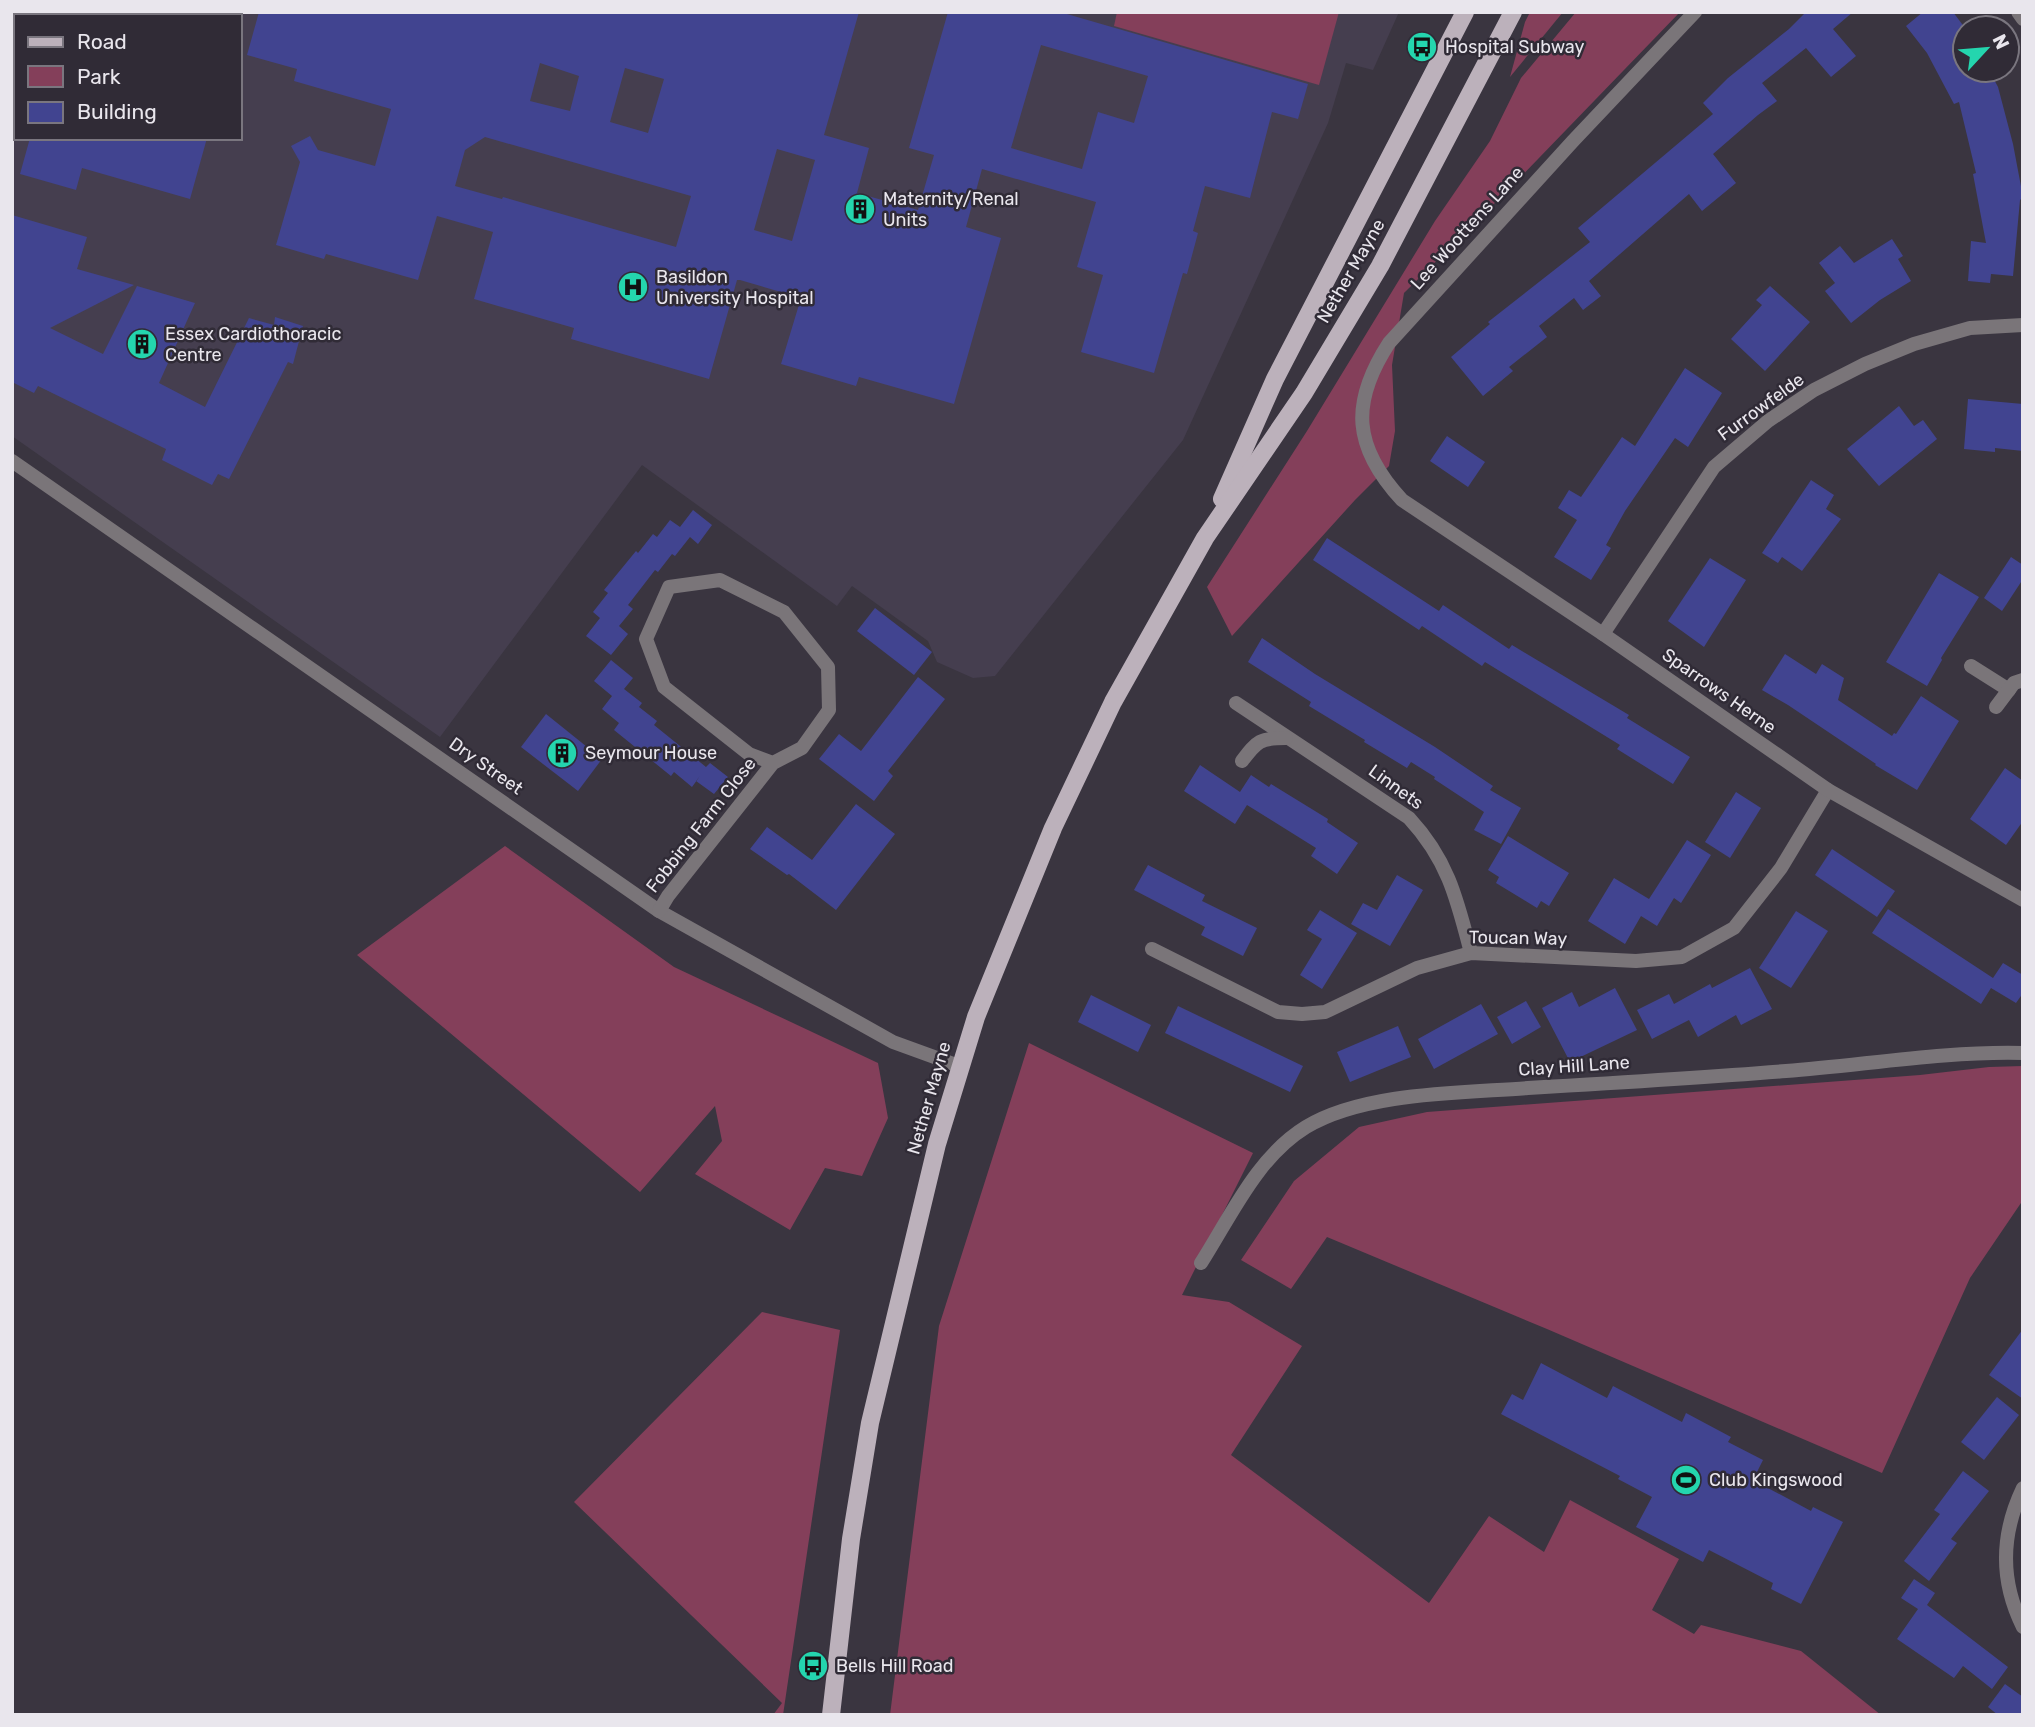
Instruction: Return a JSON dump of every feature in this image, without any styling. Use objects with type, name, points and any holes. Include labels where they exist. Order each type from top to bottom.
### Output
[{"type":"main road","name":"Nether Mayne","points":[[1205,538],[1275,379],[1465,12]]},
{"type":"main road","name":"Nether Mayne","points":[[831,1715],[851,1539],[870,1423],[937,1144],[975,1017],[1053,828],[1113,702],[1205,538],[1304,393],[1380,266],[1513,12]]},
{"type":"street","name":"Lee Woottens Lane","points":[[1402,500],[1384,481],[1372,461],[1364,437],[1362,411],[1365,388],[1375,364],[1389,343],[1432,295],[1695,12]]},
{"type":"street","points":[[2018,12],[2023,19]]},
{"type":"street","name":"Furrowfelde","points":[[1603,634],[1714,467],[1768,421],[1814,390],[1844,374],[1914,344],[1970,328],[2023,325]]},
{"type":"street","name":"Dry Street","points":[[12,461],[659,911],[893,1042],[959,1066]]},
{"type":"street","name":"Sparrows Herne","points":[[1402,500],[1603,634],[1828,790],[2023,900]]},
{"type":"street","name":"Fobbing Farm Close","points":[[659,911],[774,763],[802,748],[830,710],[828,667],[785,612],[720,580],[669,587],[646,639],[664,687],[749,754],[774,763]]},
{"type":"street","points":[[1971,666],[2008,690]]},
{"type":"street","points":[[1996,707],[2014,683],[2023,680]]},
{"type":"street","name":"Linnets","points":[[1236,703],[1378,796],[1409,818],[1427,837],[1455,891],[1471,953]]},
{"type":"street","points":[[1242,761],[1256,743],[1264,738],[1287,738]]},
{"type":"street","name":"Toucan Way","points":[[1152,949],[1278,1012],[1302,1014],[1325,1012],[1417,968],[1471,953],[1636,961],[1682,957],[1734,928],[1781,868],[1828,790]]},
{"type":"street","name":"Clay Hill Lane","points":[[1201,1264],[1273,1151],[1307,1127],[1338,1113],[1361,1107],[1385,1101],[1456,1093],[1786,1071],[1988,1052],[2023,1053]]},
{"type":"street","points":[[2023,1488],[2010,1521],[2005,1565],[2008,1587],[2023,1627]]},
{"type":"shaded area","name":"Basildon University Hospital","points":[[12,12],[1399,12],[1373,70],[1346,63],[1328,123],[1183,440],[995,676],[973,678],[937,662],[928,641],[852,586],[837,606],[642,465],[440,737],[12,436]]},
{"type":"green space","points":[[1117,12],[1339,12],[1319,85],[1114,26]]},
{"type":"green space","points":[[1530,12],[1563,12],[1510,77],[1525,22]]},
{"type":"green space","points":[[1576,12],[1680,12],[1404,293],[1392,365],[1395,431],[1389,466],[1232,636],[1207,587],[1307,431],[1435,221],[1490,141],[1521,78]]},
{"type":"green space","points":[[505,846],[674,967],[878,1063],[888,1118],[862,1176],[825,1168],[790,1230],[695,1174],[722,1141],[715,1106],[640,1192],[357,955]]},
{"type":"green space","points":[[1029,1043],[1253,1153],[1182,1295],[1229,1302],[1302,1346],[1231,1455],[1429,1603],[1489,1516],[1544,1552],[1570,1500],[1679,1559],[1652,1610],[1694,1634],[1701,1625],[1801,1651],[1881,1715],[890,1715],[939,1326]]},
{"type":"green space","points":[[2023,1066],[2023,1200],[1970,1278],[1882,1473],[1327,1237],[1291,1289],[1241,1260],[1294,1181],[1359,1127],[1427,1112]]},
{"type":"green space","points":[[762,1312],[840,1330],[783,1715],[773,1715],[782,1703],[574,1502]]},
{"type":"building","points":[[259,12],[859,12],[824,135],[869,148],[857,193],[918,210],[934,155],[909,148],[948,12],[1060,12],[1308,84],[1298,119],[1272,112],[1250,198],[1205,186],[1193,231],[1198,233],[1187,274],[1183,273],[1154,373],[1081,352],[1103,275],[1077,267],[1096,202],[982,169],[966,227],[1001,238],[954,404],[859,377],[856,386],[781,364],[801,298],[740,280],[737,280],[709,379],[571,339],[574,328],[474,299],[493,232],[437,216],[418,280],[326,254],[324,259],[276,245],[300,162],[291,146],[310,136],[318,150],[375,166],[391,109],[294,81],[297,69],[247,55]],"holes":[[[1041,45],[1148,76],[1134,123],[1098,112],[1082,169],[1011,148]],[[540,63],[579,76],[570,111],[530,101]],[[625,68],[664,79],[648,133],[610,122]],[[485,137],[691,196],[676,247],[503,197],[502,199],[455,186],[465,150]],[[777,149],[815,160],[792,241],[754,230]]]},
{"type":"building","points":[[1806,12],[1853,12],[1833,29],[1856,56],[1831,77],[1806,48],[1762,83],[1777,101],[1713,154],[1736,183],[1702,211],[1689,194],[1589,281],[1601,296],[1583,310],[1574,298],[1539,326],[1547,337],[1509,367],[1513,371],[1483,396],[1451,357],[1490,324],[1488,322],[1590,242],[1578,228],[1713,114],[1703,103],[1728,78]]},
{"type":"building","points":[[1923,12],[1953,12],[1951,84],[1996,84],[1998,87],[2023,197],[2020,200],[2013,276],[1991,274],[1990,283],[1968,281],[1971,241],[1986,243],[1973,174],[1976,173],[1959,102],[1954,104],[1927,53],[1906,26]]},
{"type":"building","points":[[29,140],[206,140],[190,199],[82,168],[76,190],[20,174]]},
{"type":"building","name":"Essex Cardiothoracic Centre","points":[[12,215],[87,237],[77,269],[134,285],[50,328],[103,354],[137,286],[195,303],[159,383],[205,407],[249,318],[274,325],[275,317],[303,326],[293,364],[288,362],[229,479],[218,474],[212,485],[162,460],[166,449],[38,386],[34,393],[12,382]]},
{"type":"building","points":[[1892,239],[1903,256],[1898,259],[1911,281],[1880,300],[1851,323],[1825,291],[1835,283],[1819,263],[1840,246],[1854,263]]},
{"type":"building","points":[[1770,286],[1810,322],[1765,371],[1731,339],[1762,305],[1756,300]]},
{"type":"building","points":[[1685,368],[1722,393],[1688,447],[1675,438],[1625,511],[1606,545],[1611,548],[1591,580],[1554,557],[1577,520],[1558,508],[1569,490],[1581,497],[1622,437],[1635,446]]},
{"type":"building","points":[[1968,399],[2023,404],[2023,451],[1964,449]]},
{"type":"building","points":[[1899,406],[1914,426],[1923,420],[1937,439],[1879,486],[1847,449]]},
{"type":"building","points":[[1447,436],[1485,462],[1468,487],[1430,461]]},
{"type":"building","points":[[1811,480],[1834,495],[1826,509],[1841,519],[1802,571],[1782,557],[1778,563],[1762,553]]},
{"type":"building","points":[[693,510],[712,525],[698,544],[690,537],[675,556],[672,554],[658,572],[655,570],[628,605],[633,609],[619,626],[628,634],[611,655],[586,636],[600,618],[593,612],[608,593],[604,590],[653,534],[657,537],[670,520],[680,527]]},
{"type":"building","points":[[1327,538],[1439,611],[1443,605],[1509,649],[1512,645],[1629,715],[1627,718],[1690,757],[1673,784],[1617,749],[1620,745],[1485,662],[1482,666],[1422,626],[1419,630],[1313,560]]},
{"type":"building","points":[[2011,557],[2023,565],[2023,579],[2002,611],[1984,598]]},
{"type":"building","points":[[1710,558],[1746,580],[1704,647],[1668,621]]},
{"type":"building","points":[[1939,573],[1979,597],[1927,686],[1886,662]]},
{"type":"building","points":[[875,608],[932,652],[914,675],[857,631]]},
{"type":"building","points":[[1262,638],[1315,674],[1435,747],[1493,786],[1490,790],[1521,808],[1501,844],[1474,830],[1484,812],[1411,762],[1407,768],[1364,742],[1365,740],[1309,706],[1311,702],[1248,662]]},
{"type":"building","points":[[1785,654],[1816,674],[1822,664],[1844,678],[1838,700],[1892,736],[1921,696],[1959,721],[1917,790],[1762,690]]},
{"type":"building","points":[[611,660],[633,678],[624,689],[642,703],[639,707],[657,721],[654,725],[706,767],[710,763],[728,777],[714,794],[696,781],[692,787],[674,772],[671,776],[614,730],[619,723],[602,709],[612,696],[594,681]]},
{"type":"building","points":[[918,677],[945,699],[888,771],[893,776],[874,801],[819,759],[839,734],[861,751]]},
{"type":"building","name":"Seymour House","points":[[546,714],[602,759],[578,791],[521,747]]},
{"type":"building","points":[[1200,765],[1240,792],[1251,775],[1269,787],[1271,784],[1328,819],[1327,822],[1358,843],[1337,874],[1311,856],[1316,848],[1247,805],[1235,824],[1184,791]]},
{"type":"building","points":[[2005,768],[2023,781],[2023,821],[2006,845],[1970,819]]},
{"type":"building","points":[[1736,792],[1761,808],[1730,858],[1705,842]]},
{"type":"building","points":[[856,804],[895,834],[836,910],[789,874],[750,849],[767,827],[812,860]]},
{"type":"building","points":[[1508,836],[1569,873],[1549,906],[1541,901],[1537,908],[1496,883],[1499,877],[1488,870]]},
{"type":"building","points":[[1687,840],[1711,855],[1681,903],[1674,898],[1657,926],[1641,916],[1625,944],[1588,921],[1614,878],[1649,899]]},
{"type":"building","points":[[1832,849],[1895,891],[1877,917],[1815,875]]},
{"type":"building","points":[[1148,865],[1205,895],[1202,901],[1257,928],[1243,956],[1201,935],[1205,927],[1134,890]]},
{"type":"building","points":[[1397,875],[1423,890],[1390,946],[1351,924],[1363,903],[1377,910]]},
{"type":"building","points":[[1888,909],[1993,978],[2003,963],[2023,975],[2023,993],[2016,1003],[1991,988],[1981,1004],[1872,933]]},
{"type":"building","points":[[1320,910],[1357,933],[1322,989],[1300,975],[1322,939],[1307,930]]},
{"type":"building","points":[[1796,911],[1828,931],[1791,988],[1759,968]]},
{"type":"building","points":[[1750,968],[1772,1009],[1741,1025],[1736,1015],[1698,1037],[1689,1020],[1652,1039],[1637,1010],[1669,994],[1674,1004],[1710,984],[1712,988]]},
{"type":"building","points":[[1615,988],[1637,1030],[1570,1062],[1542,1008],[1572,992],[1579,1007]]},
{"type":"building","points":[[1091,995],[1151,1025],[1138,1052],[1078,1022]]},
{"type":"building","points":[[1526,1001],[1541,1027],[1512,1044],[1497,1017]]},
{"type":"building","points":[[1481,1004],[1498,1034],[1434,1069],[1418,1039]]},
{"type":"building","points":[[1178,1006],[1303,1066],[1290,1092],[1165,1033]]},
{"type":"building","points":[[1398,1026],[1411,1057],[1350,1082],[1337,1052]]},
{"type":"building","points":[[2023,1329],[2023,1399],[1989,1375]]},
{"type":"building","name":"Club Kingswood","points":[[1541,1363],[1607,1398],[1613,1386],[1682,1422],[1686,1413],[1731,1437],[1728,1442],[1763,1460],[1753,1480],[1811,1511],[1813,1507],[1843,1522],[1801,1604],[1771,1589],[1773,1583],[1709,1550],[1703,1562],[1636,1527],[1652,1497],[1618,1479],[1620,1476],[1501,1414],[1512,1394],[1523,1400]]},
{"type":"building","points":[[1997,1397],[2019,1415],[1984,1460],[1961,1442]]},
{"type":"building","points":[[1963,1471],[1989,1491],[1951,1539],[1957,1543],[1929,1581],[1904,1561],[1940,1514],[1934,1510]]},
{"type":"building","points":[[1914,1579],[1935,1593],[1927,1605],[2008,1667],[1992,1689],[1963,1666],[1954,1678],[1897,1639],[1918,1609],[1901,1598]]},
{"type":"building","points":[[2005,1684],[2023,1697],[2023,1715],[1998,1715],[1988,1707]]},
{"type":"place","name":"Hospital Subway","points":[[1422,47]]},
{"type":"place","name":"Maternity/Renal Units","points":[[860,209]]},
{"type":"place","name":"Basildon University Hospital","points":[[633,287]]},
{"type":"place","name":"Essex Cardiothoracic Centre","points":[[142,344]]},
{"type":"place","name":"Seymour House","points":[[562,753]]},
{"type":"place","name":"Club Kingswood","points":[[1686,1480]]},
{"type":"place","name":"Bells Hill Road","points":[[813,1666]]}]
